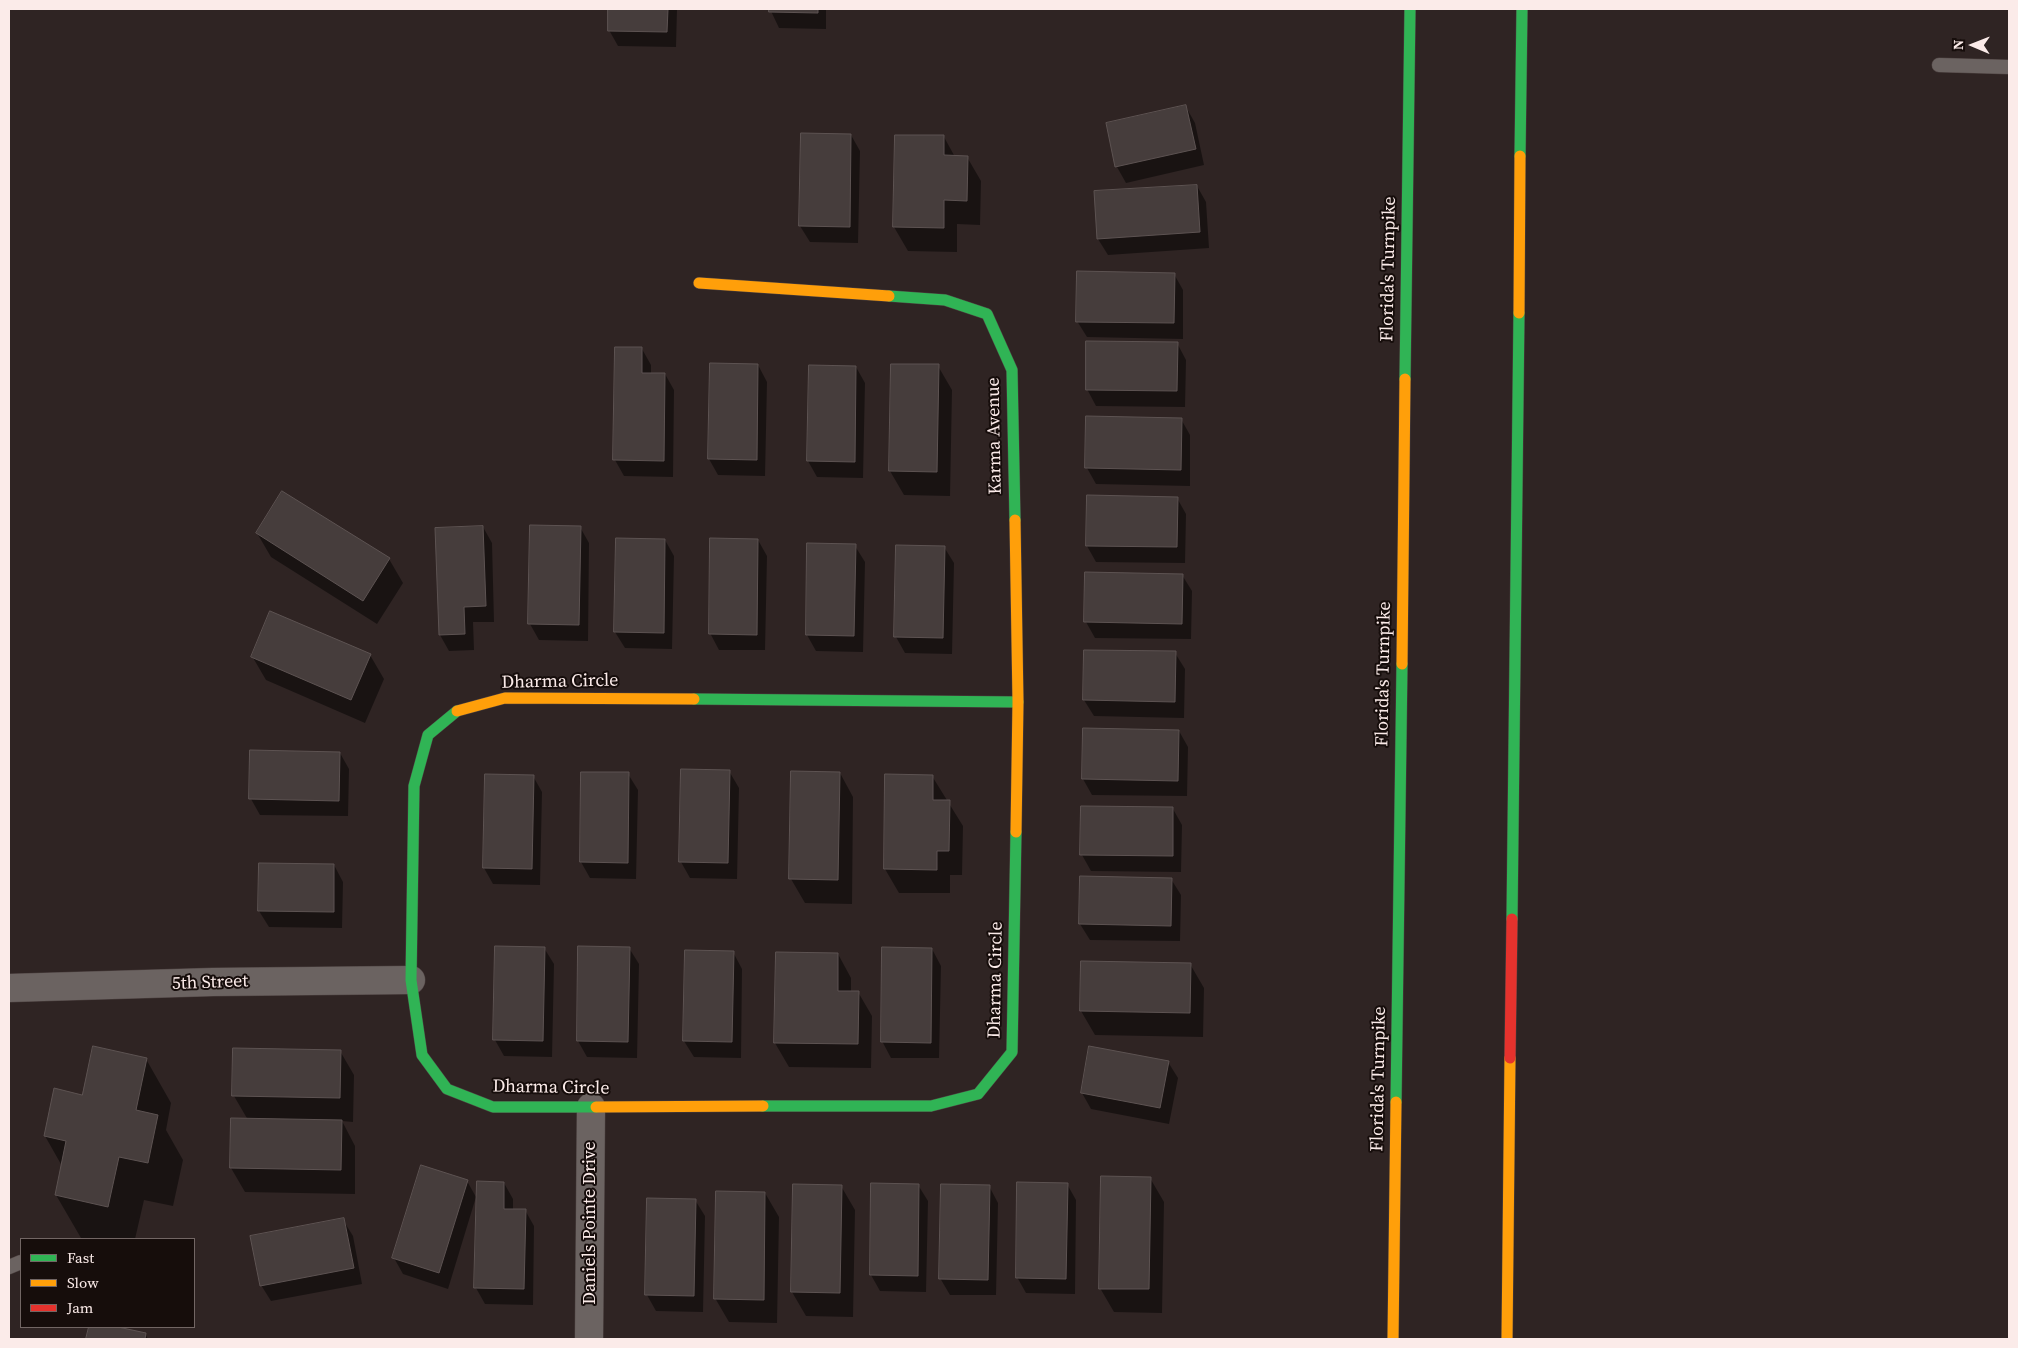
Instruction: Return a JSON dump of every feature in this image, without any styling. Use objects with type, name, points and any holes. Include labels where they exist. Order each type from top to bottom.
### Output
[{"type":"main road","name":"Florida's Turnpike","points":[[1393,1339],[1410,9]]},
{"type":"main road","points":[[1507,1339],[1522,9]]},
{"type":"main road","name":"Karma Avenue","points":[[699,283],[945,300],[987,314],[1012,370],[1018,702]]},
{"type":"main road","name":"Dharma Circle","points":[[505,698],[1018,702],[1012,1052],[978,1094],[931,1106],[493,1107],[447,1089],[422,1055],[411,980],[414,786],[428,735],[458,710],[505,698]]},
{"type":"street","name":"5th Street","points":[[9,988],[213,982],[411,980]]},
{"type":"street","name":"Daniels Pointe Drive","points":[[589,1339],[591,1107]]},
{"type":"lane","points":[[1939,65],[2009,67]]},
{"type":"building","points":[[608,9],[668,9],[667,32],[608,31]]},
{"type":"building","points":[[769,9],[818,9],[818,13],[769,12]]},
{"type":"building","points":[[1186,105],[1196,149],[1115,167],[1106,123]]},
{"type":"building","points":[[801,133],[851,134],[850,227],[799,226]]},
{"type":"building","points":[[895,135],[944,135],[944,155],[968,156],[967,201],[944,200],[944,228],[893,227]]},
{"type":"building","points":[[1197,185],[1200,232],[1097,239],[1094,191]]},
{"type":"building","points":[[1077,271],[1175,273],[1174,323],[1076,322]]},
{"type":"building","points":[[1086,341],[1178,342],[1177,391],[1086,390]]},
{"type":"building","points":[[615,347],[642,347],[642,373],[665,373],[664,461],[613,460]]},
{"type":"building","points":[[710,363],[758,364],[757,460],[708,459]]},
{"type":"building","points":[[891,364],[939,364],[937,472],[889,471]]},
{"type":"building","points":[[809,365],[856,366],[855,462],[807,461]]},
{"type":"building","points":[[1086,416],[1182,418],[1181,470],[1085,468]]},
{"type":"building","points":[[282,491],[390,558],[363,601],[256,533]]},
{"type":"building","points":[[1087,495],[1178,497],[1177,547],[1086,546]]},
{"type":"building","points":[[530,525],[581,526],[579,625],[528,624]]},
{"type":"building","points":[[483,526],[486,606],[464,607],[465,634],[439,635],[435,528]]},
{"type":"building","points":[[616,538],[665,539],[664,633],[614,632]]},
{"type":"building","points":[[710,538],[758,539],[757,635],[709,634]]},
{"type":"building","points":[[807,543],[856,544],[854,636],[806,635]]},
{"type":"building","points":[[896,545],[945,546],[943,638],[894,637]]},
{"type":"building","points":[[1085,572],[1183,574],[1182,624],[1084,622]]},
{"type":"building","points":[[270,611],[371,654],[351,700],[251,657]]},
{"type":"building","points":[[1084,650],[1176,651],[1175,702],[1083,700]]},
{"type":"building","points":[[1083,728],[1179,730],[1178,781],[1082,779]]},
{"type":"building","points":[[250,750],[340,752],[339,801],[249,799]]},
{"type":"building","points":[[681,769],[730,770],[728,863],[679,862]]},
{"type":"building","points":[[791,771],[840,772],[838,880],[789,879]]},
{"type":"building","points":[[581,772],[629,772],[628,863],[580,862]]},
{"type":"building","points":[[485,774],[534,775],[532,869],[483,868]]},
{"type":"building","points":[[885,774],[933,775],[933,800],[950,800],[949,851],[937,851],[937,870],[884,869]]},
{"type":"building","points":[[1081,806],[1173,807],[1173,856],[1080,855]]},
{"type":"building","points":[[259,863],[334,864],[334,912],[258,911]]},
{"type":"building","points":[[1080,876],[1172,878],[1171,926],[1079,924]]},
{"type":"building","points":[[495,946],[545,947],[543,1041],[493,1040]]},
{"type":"building","points":[[578,946],[630,947],[628,1042],[577,1041]]},
{"type":"building","points":[[882,947],[932,948],[931,1043],[881,1042]]},
{"type":"building","points":[[685,950],[734,951],[732,1042],[683,1041]]},
{"type":"building","points":[[776,952],[838,953],[838,991],[859,991],[858,1044],[774,1043]]},
{"type":"building","points":[[1081,961],[1191,963],[1190,1013],[1080,1011]]},
{"type":"building","points":[[93,1046],[147,1058],[136,1110],[158,1115],[148,1163],[119,1157],[108,1207],[55,1195],[66,1141],[44,1136],[54,1088],[82,1095]]},
{"type":"building","points":[[1089,1046],[1169,1061],[1160,1108],[1081,1093]]},
{"type":"building","points":[[233,1048],[341,1050],[340,1098],[232,1096]]},
{"type":"building","points":[[231,1118],[342,1120],[341,1170],[230,1168]]},
{"type":"building","points":[[421,1165],[468,1180],[439,1273],[392,1258]]},
{"type":"building","points":[[1101,1176],[1151,1177],[1149,1289],[1099,1289]]},
{"type":"building","points":[[477,1181],[504,1182],[504,1209],[526,1209],[524,1289],[474,1288]]},
{"type":"building","points":[[1017,1182],[1068,1183],[1066,1279],[1016,1278]]},
{"type":"building","points":[[871,1183],[919,1184],[918,1276],[870,1275]]},
{"type":"building","points":[[793,1184],[842,1185],[840,1293],[791,1292]]},
{"type":"building","points":[[941,1184],[990,1185],[988,1280],[939,1279]]},
{"type":"building","points":[[716,1191],[765,1192],[764,1300],[714,1299]]},
{"type":"building","points":[[647,1198],[696,1199],[694,1296],[645,1295]]},
{"type":"building","points":[[344,1218],[354,1268],[260,1286],[250,1236]]},
{"type":"building","points":[[89,1328],[123,1328],[146,1333],[145,1339],[86,1339]]},
{"type":"traffic: fast","points":[[1405,379],[1410,9]]},
{"type":"traffic: fast","points":[[1520,156],[1522,9]]},
{"type":"traffic: fast","points":[[889,296],[945,300],[987,314],[1012,370],[1015,520]]},
{"type":"traffic: fast","points":[[1512,919],[1519,313]]},
{"type":"traffic: fast","points":[[1396,1102],[1402,664]]},
{"type":"traffic: fast","points":[[694,699],[1018,702]]},
{"type":"traffic: fast","points":[[457,711],[428,735],[414,786],[411,980],[422,1055],[447,1089],[493,1107],[596,1107]]},
{"type":"traffic: fast","points":[[763,1106],[931,1106],[978,1094],[1012,1052],[1016,832]]},
{"type":"traffic: slow","points":[[1519,313],[1520,156]]},
{"type":"traffic: slow","points":[[699,283],[889,296]]},
{"type":"traffic: slow","points":[[1402,664],[1405,379]]},
{"type":"traffic: slow","points":[[1015,520],[1018,702],[1016,832]]},
{"type":"traffic: slow","points":[[457,711],[505,698],[694,699]]},
{"type":"traffic: slow","points":[[1507,1339],[1510,1058]]},
{"type":"traffic: slow","points":[[1393,1339],[1396,1102]]},
{"type":"traffic: slow","points":[[596,1107],[763,1106]]},
{"type":"traffic: jam","points":[[1510,1058],[1512,919]]}]
